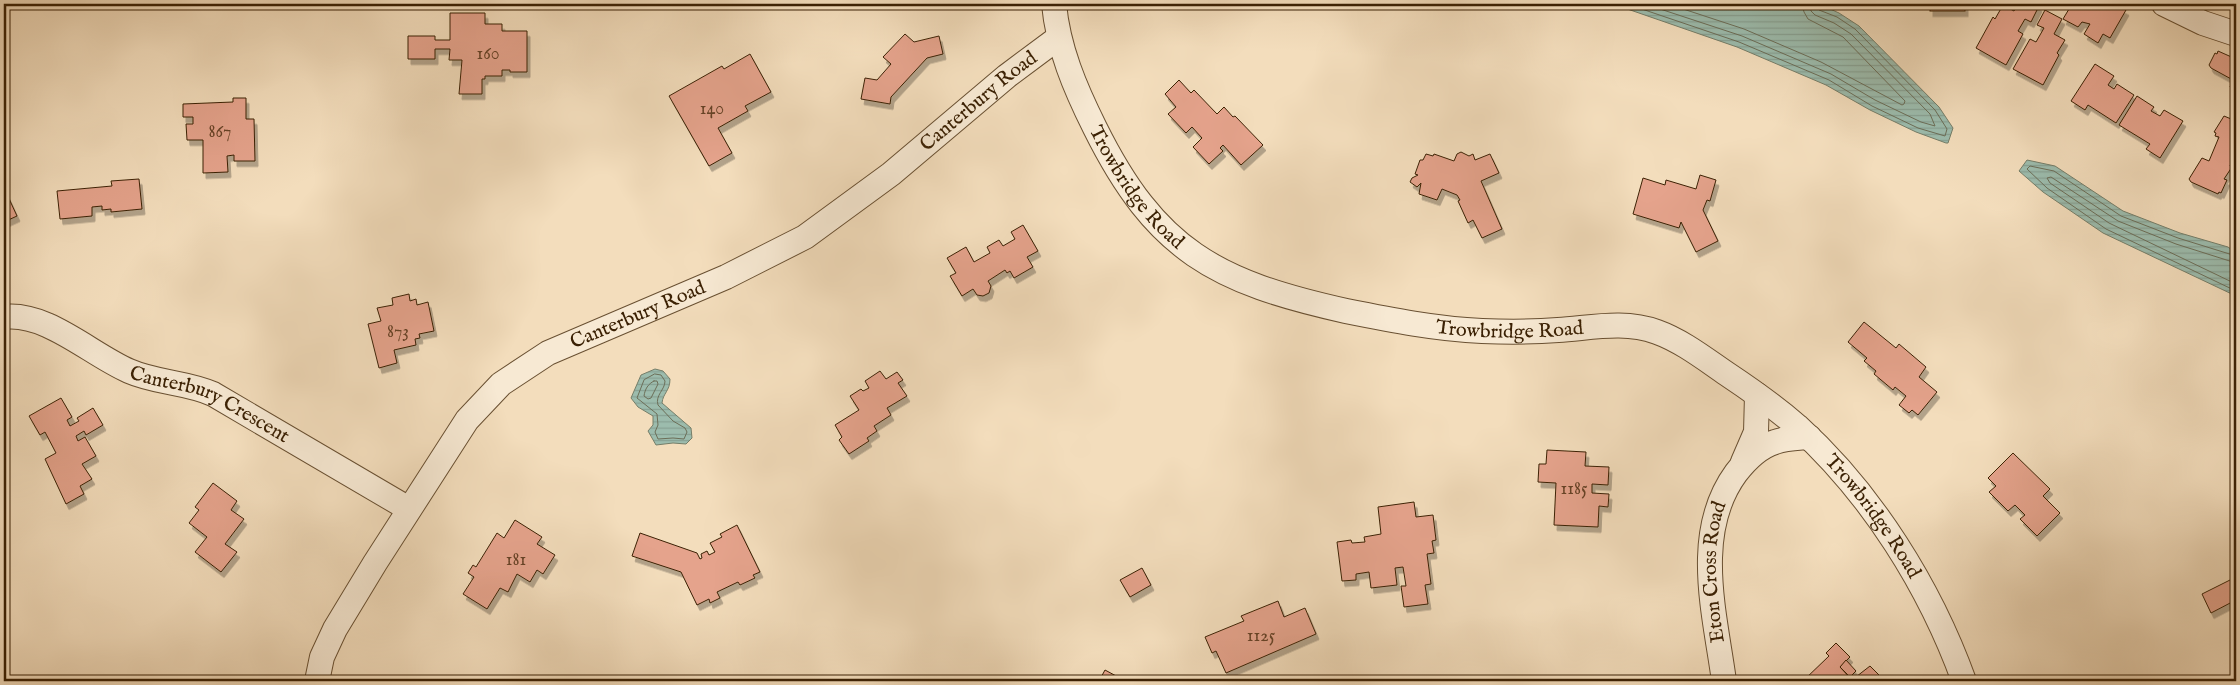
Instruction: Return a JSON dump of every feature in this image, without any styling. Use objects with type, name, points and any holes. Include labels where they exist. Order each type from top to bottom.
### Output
[{"type":"street","name":"Trowbridge Road","points":[[1054,4],[1058,38],[1066,61],[1090,118],[1114,164],[1136,200],[1175,240],[1195,256],[1223,273],[1256,286],[1301,300],[1408,324],[1462,330],[1515,332],[1619,325],[1644,328],[1682,344],[1757,395],[1809,437],[1828,456],[1860,495],[1901,553],[1936,615],[1964,681]]},
{"type":"street","points":[[2164,4],[2197,21],[2236,34]]},
{"type":"street","name":"Canterbury Road","points":[[317,681],[322,658],[335,628],[471,414],[494,390],[516,372],[548,353],[726,277],[805,237],[877,186],[1012,71],[1058,38]]},
{"type":"street","name":"Canterbury Crescent","points":[[4,317],[36,321],[129,371],[188,385],[213,394],[409,509]]},
{"type":"street","name":"Eton Cross Road","points":[[1740,468],[1756,432],[1757,395]]},
{"type":"street","name":"Eton Cross Road","points":[[1724,681],[1711,585],[1711,540],[1719,504],[1727,486],[1752,455],[1766,446],[1786,439],[1809,437]]},
{"type":"water","points":[[1613,4],[1819,4],[1839,13],[1859,26],[1939,107],[1953,128],[1948,143],[1916,132],[1870,110],[1826,85],[1737,47]]},
{"type":"water","points":[[2027,160],[2055,166],[2123,211],[2180,233],[2228,247],[2236,253],[2236,296],[2103,233],[2043,192],[2019,171]]},
{"type":"water","points":[[655,369],[663,371],[670,379],[662,403],[691,428],[692,438],[686,444],[656,445],[648,431],[653,425],[653,416],[638,407],[631,398],[641,375]]},
{"type":"building","points":[[1930,4],[1965,4],[1965,11],[1930,11]]},
{"type":"building","points":[[2018,4],[2035,4],[2039,6],[2031,22],[2025,19],[2018,31],[2023,34],[2006,65],[1976,48],[1993,17],[1995,19],[2003,5],[2014,11]]},
{"type":"building","points":[[2072,4],[2115,4],[2126,10],[2110,38],[2103,34],[2098,43],[2084,34],[2090,24],[2082,22],[2078,27],[2063,19]]},
{"type":"building","points":[[2045,10],[2062,19],[2054,34],[2065,40],[2043,85],[2013,69],[2030,39],[2036,42],[2044,28],[2037,25]]},
{"type":"building","points":[[450,13],[485,13],[485,24],[502,24],[502,31],[527,31],[527,72],[502,70],[502,76],[485,76],[485,79],[482,79],[482,94],[459,94],[462,60],[449,60],[450,49],[435,49],[435,59],[408,59],[408,36],[435,36],[435,40],[450,40]]},
{"type":"building","points":[[905,34],[914,42],[939,36],[943,54],[927,58],[891,97],[890,104],[861,99],[865,78],[877,80],[891,64],[883,57]]},
{"type":"building","points":[[2218,51],[2236,59],[2236,90],[2230,87],[2233,80],[2209,65]]},
{"type":"building","points":[[750,54],[771,92],[745,106],[748,111],[718,128],[732,153],[709,166],[669,96],[722,66],[724,69]]},
{"type":"building","points":[[2095,64],[2114,76],[2108,85],[2114,89],[2117,84],[2134,95],[2116,123],[2088,105],[2085,110],[2071,101]]},
{"type":"building","points":[[1179,80],[1191,93],[1194,90],[1217,114],[1224,107],[1263,145],[1241,165],[1223,145],[1220,148],[1223,151],[1209,164],[1193,147],[1202,138],[1192,127],[1186,133],[1168,114],[1176,107],[1165,94]]},
{"type":"building","points":[[2137,96],[2154,107],[2151,111],[2160,116],[2164,110],[2183,121],[2160,158],[2146,149],[2150,144],[2119,125]]},
{"type":"building","points":[[233,98],[246,98],[246,119],[254,119],[255,161],[234,161],[234,155],[227,156],[228,172],[203,173],[203,140],[187,140],[186,124],[193,124],[193,117],[183,117],[183,104],[233,102]]},
{"type":"building","points":[[2224,116],[2236,121],[2236,153],[2230,166],[2232,167],[2224,179],[2227,180],[2221,193],[2219,192],[2218,194],[2191,182],[2189,179],[2202,158],[2209,161],[2219,137],[2215,136],[2216,133],[2214,132]]},
{"type":"building","points":[[1461,152],[1469,156],[1473,154],[1475,160],[1490,154],[1499,173],[1481,181],[1502,229],[1482,238],[1473,220],[1468,223],[1457,195],[1442,189],[1437,200],[1419,194],[1421,183],[1417,187],[1410,182],[1412,178],[1418,175],[1415,174],[1420,160],[1423,160],[1426,154],[1433,156],[1434,154],[1454,161],[1457,154]]},
{"type":"building","points":[[1700,175],[1716,180],[1710,201],[1707,200],[1703,210],[1718,241],[1696,252],[1681,222],[1679,228],[1633,214],[1643,178],[1665,185],[1666,180],[1696,189]]},
{"type":"building","points":[[139,179],[142,209],[111,212],[111,209],[102,210],[102,206],[92,207],[92,216],[60,219],[57,191],[112,186],[111,181]]},
{"type":"building","points":[[4,191],[17,216],[4,222]]},
{"type":"building","points":[[1023,225],[1038,251],[1027,257],[1033,267],[1014,278],[1010,271],[1007,273],[1005,270],[988,281],[991,286],[989,293],[983,296],[977,295],[973,289],[962,296],[950,276],[956,273],[947,258],[966,247],[974,262],[990,253],[987,247],[999,240],[1003,246],[1015,239],[1011,232]]},
{"type":"building","points":[[409,294],[410,301],[416,299],[417,305],[428,302],[434,331],[419,334],[420,338],[415,339],[416,345],[394,350],[397,363],[379,368],[368,324],[381,321],[377,308],[393,305],[392,298]]},
{"type":"building","points":[[1864,322],[1896,348],[1899,344],[1926,367],[1919,377],[1937,392],[1918,415],[1912,410],[1909,413],[1899,405],[1906,396],[1895,387],[1893,390],[1874,374],[1876,371],[1864,361],[1867,358],[1848,342]]},
{"type":"building","points":[[880,371],[886,379],[897,372],[903,380],[898,383],[907,396],[887,408],[891,415],[874,426],[877,431],[867,438],[869,441],[849,454],[839,440],[842,437],[835,425],[859,410],[850,396],[861,389],[863,391],[869,388],[865,381]]},
{"type":"building","points":[[61,398],[72,417],[67,420],[70,426],[79,421],[77,418],[93,408],[103,425],[86,435],[84,431],[76,436],[78,441],[85,437],[96,456],[82,464],[92,479],[80,486],[84,494],[66,504],[45,459],[56,453],[45,432],[40,435],[29,416]]},
{"type":"building","points":[[1547,450],[1586,452],[1585,466],[1609,467],[1608,485],[1592,484],[1592,493],[1609,494],[1608,507],[1599,506],[1598,527],[1554,525],[1556,483],[1538,482],[1539,464],[1546,464]]},
{"type":"building","points":[[2013,453],[2050,489],[2043,496],[2060,513],[2037,536],[2020,519],[2025,515],[2015,505],[2008,511],[1989,492],[1996,486],[1988,478]]},
{"type":"building","points":[[213,483],[237,501],[231,510],[244,519],[225,544],[237,552],[221,572],[195,552],[207,537],[189,523],[199,510],[195,507]]},
{"type":"building","points":[[1414,502],[1416,517],[1433,515],[1436,540],[1432,541],[1434,553],[1427,554],[1431,584],[1425,585],[1428,604],[1404,607],[1401,586],[1406,586],[1403,567],[1395,568],[1397,585],[1371,588],[1369,572],[1356,574],[1356,580],[1342,581],[1337,542],[1351,540],[1352,543],[1365,542],[1364,537],[1381,534],[1378,507]]},
{"type":"building","points":[[515,520],[542,537],[537,544],[555,555],[543,574],[537,570],[530,582],[517,574],[508,592],[500,588],[487,609],[463,594],[474,577],[468,573],[473,565],[476,567],[497,533],[504,538]]},
{"type":"building","points":[[737,525],[760,572],[753,575],[755,578],[740,585],[738,582],[717,592],[720,598],[710,603],[709,599],[697,605],[681,572],[632,556],[640,533],[697,553],[700,559],[702,558],[701,554],[707,551],[709,555],[715,552],[710,543],[722,537],[720,534]]},
{"type":"building","points":[[1142,568],[1151,585],[1130,597],[1120,580]]},
{"type":"building","points":[[2234,578],[2236,582],[2236,607],[2234,601],[2211,613],[2202,594]]},
{"type":"building","points":[[1278,601],[1284,617],[1305,608],[1316,634],[1226,673],[1216,651],[1212,653],[1205,637],[1244,621],[1241,616]]},
{"type":"building","points":[[1836,643],[1850,657],[1840,667],[1852,680],[1870,666],[1884,680],[1806,681],[1804,680],[1829,656],[1826,653]]},
{"type":"building","points":[[1846,660],[1856,671],[1850,677],[1840,667]]},
{"type":"building","points":[[1105,670],[1118,677],[1116,681],[1099,681]]}]
